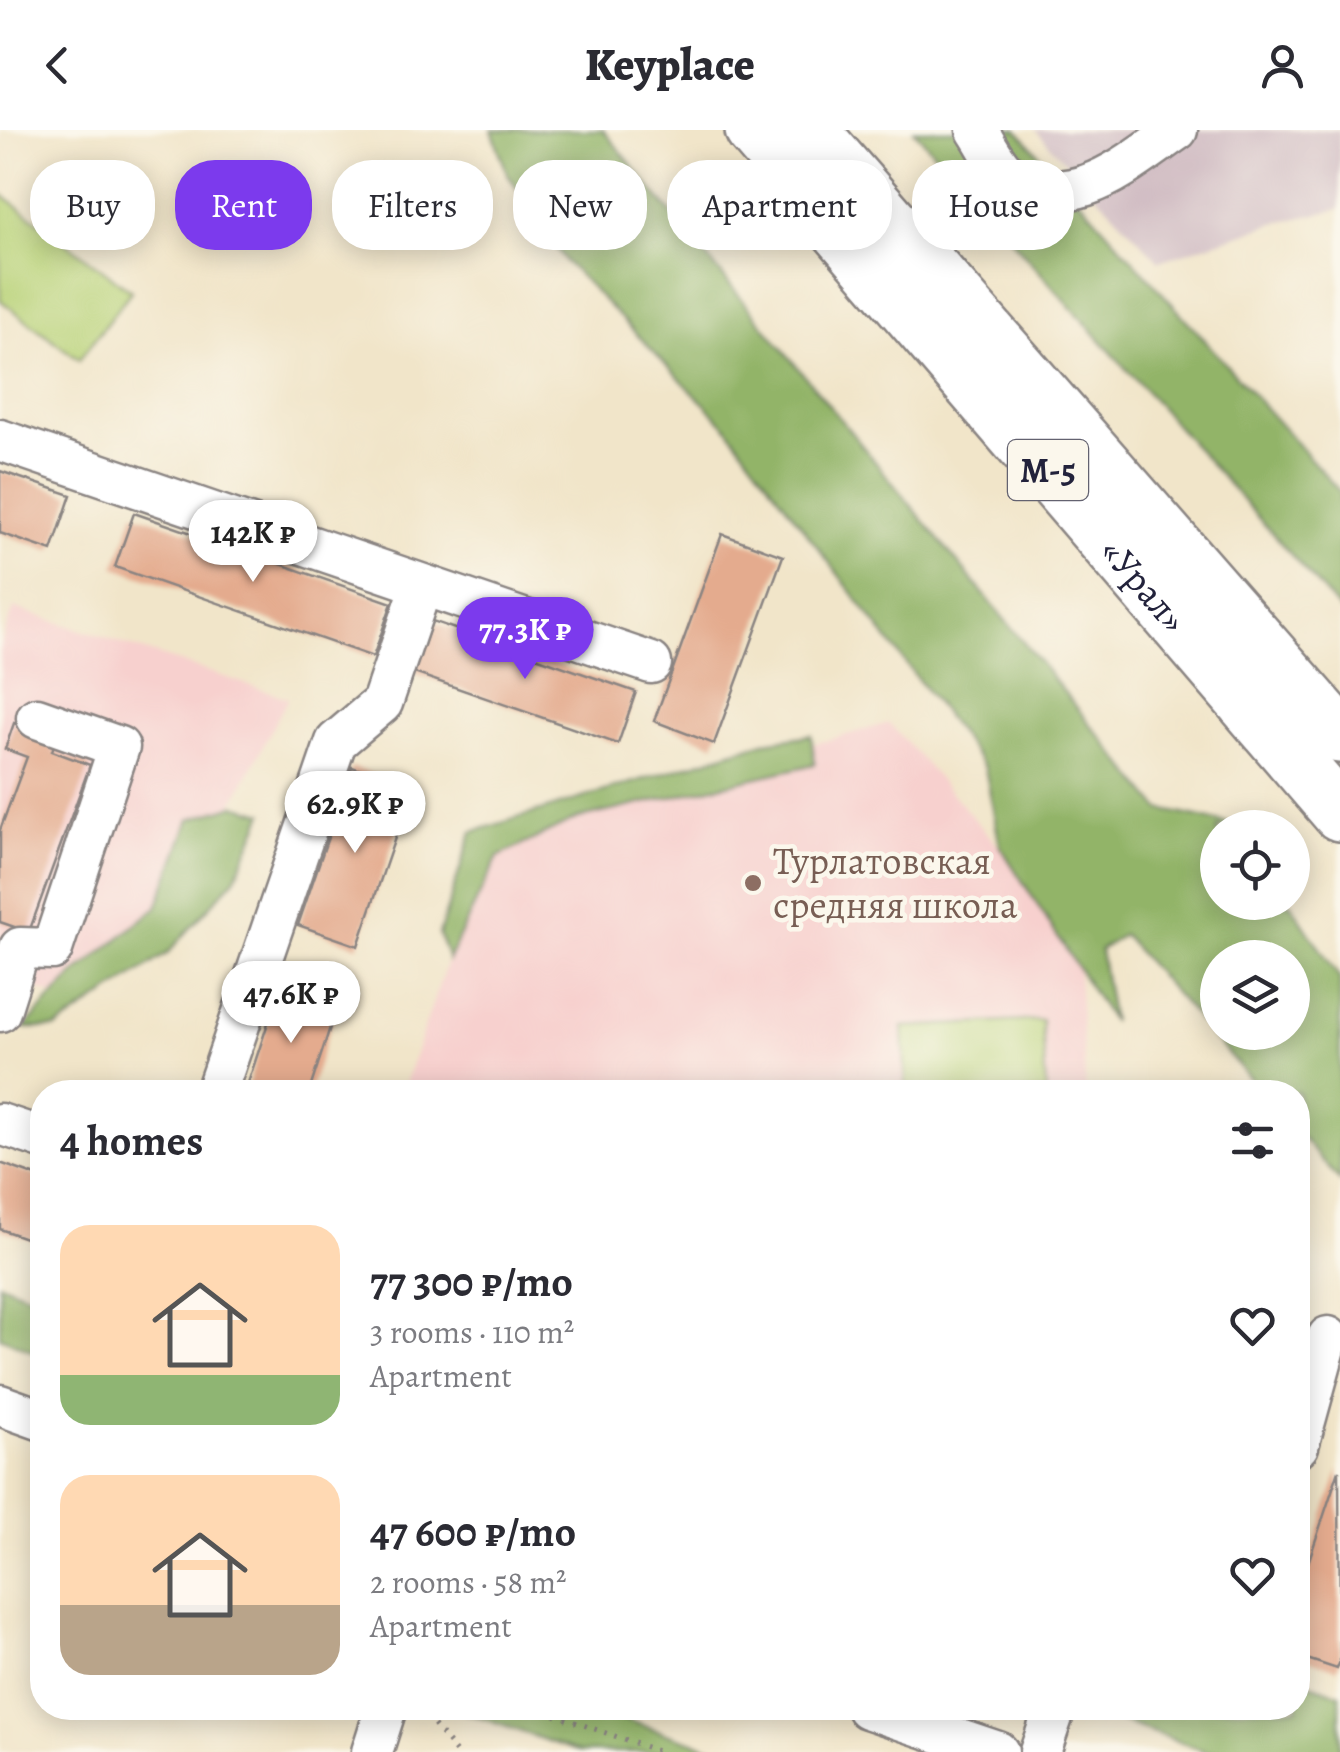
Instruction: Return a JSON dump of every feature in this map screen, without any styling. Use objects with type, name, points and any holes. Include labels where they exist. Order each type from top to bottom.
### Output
[{"type":"highway","name":"«Урал»","points":[[753,130],[1340,813]]},
{"type":"highway","name":"«Урал»","points":[[810,130],[1340,735]]},
{"type":"street","points":[[980,131],[1007,174],[1057,194],[1101,182],[1177,130]]},
{"type":"street","points":[[0,440],[651,663]]},
{"type":"street","points":[[220,1080],[336,742],[382,702],[422,585]]},
{"type":"street","points":[[0,1011],[20,948],[52,949],[120,747],[36,718]]},
{"type":"street","points":[[0,1124],[30,1134]]},
{"type":"street","points":[[1310,1390],[1322,1335]]},
{"type":"street","points":[[0,1405],[30,1416]]},
{"type":"street","points":[[372,1752],[400,1720]]},
{"type":"street","points":[[903,1720],[998,1752]]},
{"type":"street","points":[[1040,1752],[1051,1720]]},
{"type":"path","points":[[419,1720],[454,1744],[456,1752]]},
{"type":"path","points":[[569,1720],[660,1752]]},
{"type":"shaded area","points":[[1035,130],[1340,130],[1340,209],[1275,223],[1159,261],[1074,171],[1074,160],[1063,160]]},
{"type":"shaded area","points":[[14,608],[288,698],[167,930],[76,1005],[0,973],[0,645]]},
{"type":"shaded area","name":"Турлатовская средняя школа","points":[[889,723],[1075,932],[1085,1080],[406,1080],[491,834]]},
{"type":"green space","points":[[492,130],[603,130],[628,160],[513,160],[513,182]]},
{"type":"green space","points":[[914,130],[1017,130],[1044,160],[941,160]]},
{"type":"green space","points":[[647,184],[667,208],[667,250],[701,250],[1160,809],[1200,818],[1200,920],[1301,920],[1340,979],[1340,1181],[1310,1147],[1310,1080],[1251,1080],[1225,1050],[1310,1050],[1310,940],[1200,940],[1200,1022],[1123,935],[1100,950],[1112,1022],[1000,846],[985,768],[726,426],[558,250],[647,250]]},
{"type":"green space","points":[[0,193],[30,215],[30,250],[76,250],[131,291],[79,360],[0,300]]},
{"type":"green space","points":[[1074,194],[1340,492],[1340,610],[1020,250],[1074,250]]},
{"type":"green space","points":[[811,735],[815,764],[576,819],[498,857],[448,960],[439,934],[472,832],[764,742]]},
{"type":"green space","points":[[235,805],[264,813],[236,877],[168,953],[56,1028],[24,1028],[74,975],[157,907],[190,819]]},
{"type":"green space","points":[[1042,1020],[1045,1080],[905,1080],[903,1027]]},
{"type":"green space","points":[[0,1283],[30,1295],[30,1350],[0,1337]]},
{"type":"green space","points":[[1310,1684],[1340,1694],[1340,1752],[1207,1752],[1118,1720],[1310,1720]]},
{"type":"green space","points":[[487,1720],[626,1720],[725,1752],[580,1752]]},
{"type":"building","points":[[0,471],[71,495],[52,551],[0,533]]},
{"type":"building","points":[[134,513],[392,603],[373,657],[115,567]]},
{"type":"building","points":[[722,534],[783,556],[714,744],[654,721]]},
{"type":"building","points":[[432,621],[636,692],[618,744],[414,673]]},
{"type":"building","points":[[14,723],[56,738],[52,751],[90,765],[29,932],[0,922],[0,830],[27,757],[5,749]]},
{"type":"building","points":[[352,767],[412,788],[358,946],[298,925]]},
{"type":"building","points":[[279,990],[336,1009],[313,1080],[249,1080]]},
{"type":"building","points":[[0,1163],[30,1174],[30,1240],[0,1229]]},
{"type":"building","points":[[1339,1470],[1337,1669],[1310,1660],[1310,1557]]},
{"type":"place","name":"Турлатовская средняя школа","points":[[753,883]]}]
